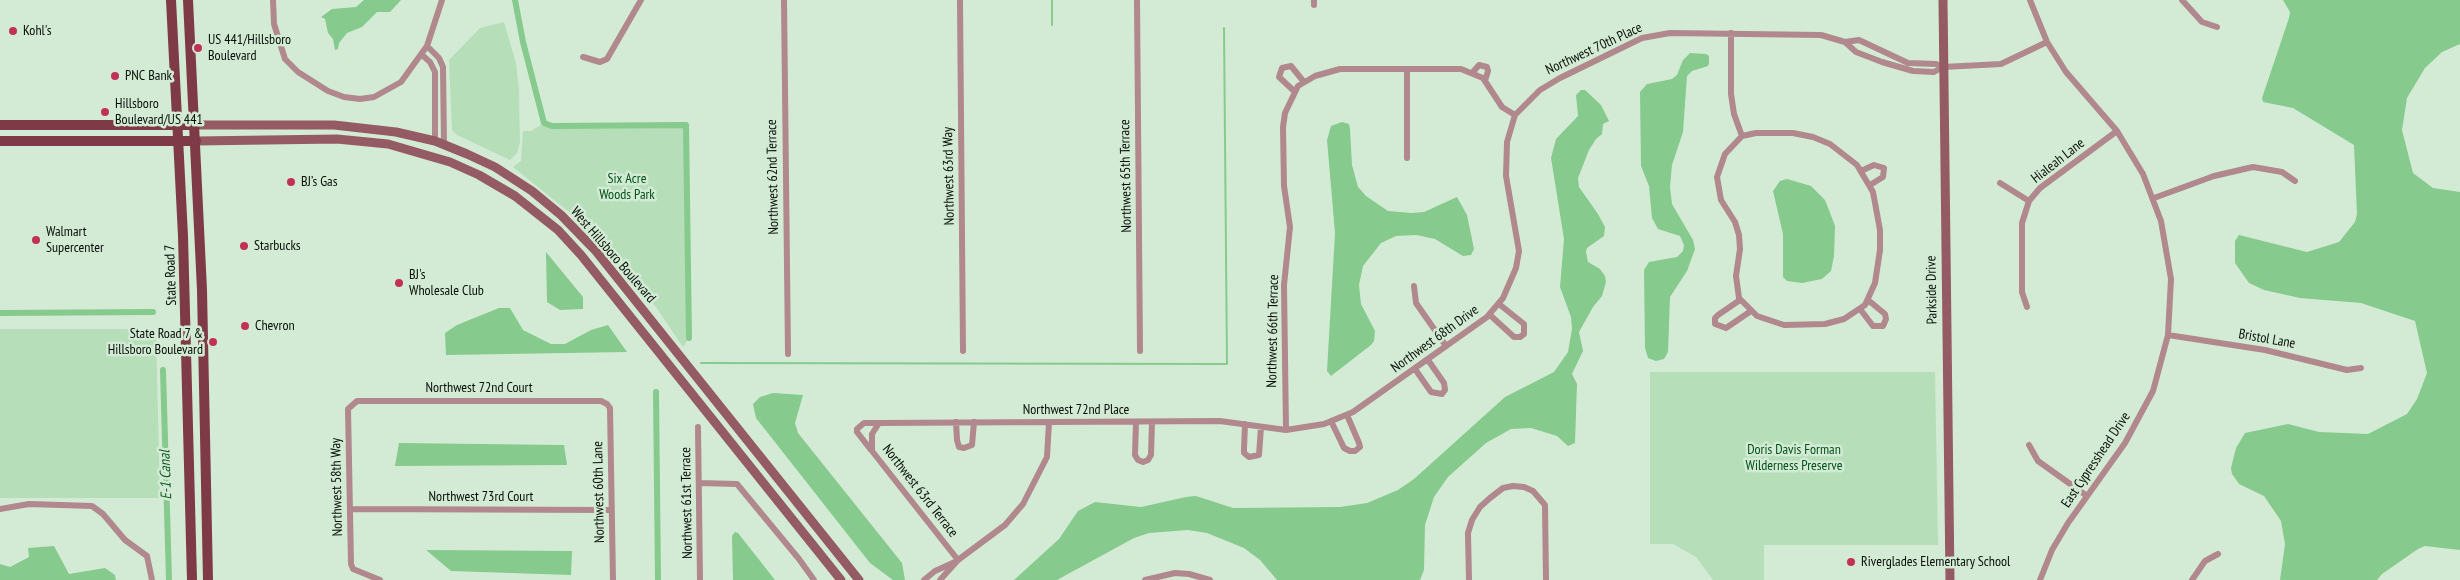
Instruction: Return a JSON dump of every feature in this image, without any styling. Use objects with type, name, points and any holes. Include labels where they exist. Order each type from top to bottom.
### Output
[{"type":"main road","name":"State Road 7","points":[[171,0],[178,125],[188,400],[192,580]]},
{"type":"main road","points":[[188,0],[196,141],[206,436],[208,580]]},
{"type":"main road","name":"West Hillsboro Boulevard","points":[[0,125],[195,125]]},
{"type":"main road","name":"West Hillsboro Boulevard","points":[[0,141],[196,141]]},
{"type":"main road","points":[[188,400],[195,425],[206,436]]},
{"type":"street","points":[[273,0],[274,24],[285,59],[298,72],[344,97],[374,97],[401,82],[427,46],[442,0]]},
{"type":"street","points":[[583,57],[600,62],[607,59],[641,0]]},
{"type":"street","name":"Northwest 62nd Terrace","points":[[784,0],[788,354]]},
{"type":"street","name":"Northwest 63rd Way","points":[[960,0],[963,351]]},
{"type":"street","name":"Northwest 65th Terrace","points":[[1137,0],[1140,351]]},
{"type":"street","name":"Parkside Drive","points":[[1942,0],[1950,580]]},
{"type":"street","name":"East Cypresshead Drive","points":[[2030,0],[2047,42],[2066,72],[2117,131],[2132,152],[2154,198],[2167,250],[2171,279],[2168,335],[2152,391],[2125,443],[2087,496],[2052,550],[2040,580]]},
{"type":"street","points":[[2182,0],[2202,22],[2217,27]]},
{"type":"street","name":"Northwest 70th Place","points":[[1515,115],[1540,90],[1642,38],[1670,33],[1821,34],[1845,42],[1863,54],[1882,62],[1913,71],[1934,72],[1943,67]]},
{"type":"street","points":[[1731,33],[1731,94],[1734,114],[1742,136]]},
{"type":"street","name":"Northwest 70th Place","points":[[1845,42],[1859,40],[1908,62],[1936,64],[1943,67]]},
{"type":"street","points":[[1943,67],[2001,64],[2047,42]]},
{"type":"street","points":[[1863,54],[1867,44]]},
{"type":"street","points":[[427,46],[440,58],[443,67],[444,145],[433,156]]},
{"type":"street","points":[[1882,62],[1885,53]]},
{"type":"street","points":[[422,55],[430,62],[435,72],[435,141],[433,156]]},
{"type":"street","points":[[1473,72],[1479,65],[1486,66],[1488,71],[1485,81]]},
{"type":"street","name":"Northwest 66th Terrace","points":[[1286,430],[1284,285],[1290,227],[1284,186],[1283,126],[1285,112],[1299,86],[1327,71],[1340,69],[1407,69]]},
{"type":"street","points":[[1407,158],[1407,69],[1462,69],[1473,72],[1485,81],[1502,107],[1515,115]]},
{"type":"street","points":[[435,88],[444,88]]},
{"type":"street","name":"Northwest 68th Drive","points":[[1286,430],[1305,428],[1347,415],[1490,315],[1499,304],[1516,268],[1519,251],[1505,158],[1507,142],[1515,115]]},
{"type":"street","name":"West Hillsboro Boulevard","points":[[195,125],[349,126],[389,130],[435,141],[486,163],[514,179],[544,201],[579,232],[859,580]]},
{"type":"street","name":"Hialeah Lane","points":[[2027,307],[2022,292],[2022,223],[2029,201],[2040,188],[2117,131]]},
{"type":"street","points":[[1756,133],[1814,137],[1830,144],[1863,174],[1870,185],[1878,210],[1880,250],[1874,283],[1864,305],[1835,322],[1804,326],[1768,322],[1751,311],[1741,302],[1736,276],[1740,250],[1739,236],[1734,222],[1721,200],[1717,176],[1725,154],[1742,136],[1756,133]]},
{"type":"street","name":"West Hillsboro Boulevard","points":[[196,141],[353,139],[401,147],[433,156],[479,175],[515,196],[547,221],[574,246],[841,580]]},
{"type":"street","points":[[1863,174],[1874,165],[1884,168],[1884,177],[1870,185]]},
{"type":"street","points":[[2154,198],[2214,176],[2253,167],[2282,172],[2295,181]]},
{"type":"street","points":[[2000,183],[2029,201]]},
{"type":"street","points":[[1414,286],[1416,303],[1446,346]]},
{"type":"street","points":[[1741,302],[1718,315],[1715,318],[1715,324],[1726,328],[1751,311]]},
{"type":"street","points":[[1490,315],[1514,337],[1520,337],[1524,334],[1524,324],[1499,304]]},
{"type":"street","name":"Bristol Lane","points":[[2168,335],[2265,350],[2347,370],[2361,368]]},
{"type":"street","points":[[1415,369],[1431,392],[1442,394],[1445,390],[1444,383],[1428,360]]},
{"type":"street","name":"Northwest 72nd Court","points":[[352,405],[357,401],[601,401],[607,404]]},
{"type":"street","name":"Northwest 60th Lane","points":[[607,404],[610,408],[613,580]]},
{"type":"street","name":"Northwest 58th Way","points":[[352,405],[348,409],[351,564],[353,569],[380,580]]},
{"type":"street","points":[[1332,421],[1344,448],[1356,451],[1360,447],[1347,415]]},
{"type":"street","name":"Northwest 72nd Place","points":[[872,451],[857,432],[857,429],[864,423],[1220,421],[1286,430]]},
{"type":"street","points":[[956,422],[959,447],[964,448],[972,445],[974,422]]},
{"type":"street","points":[[924,580],[935,571],[958,560],[1005,525],[1023,504],[1046,457],[1049,422]]},
{"type":"street","points":[[1136,422],[1135,455],[1138,460],[1143,462],[1148,460],[1151,454],[1152,422]]},
{"type":"street","name":"Northwest 63rd Terrace","points":[[879,423],[872,434],[872,451],[958,560]]},
{"type":"street","points":[[1245,424],[1244,453],[1250,458],[1257,457],[1259,454],[1261,428]]},
{"type":"street","name":"Northwest 61st Terrace","points":[[698,427],[700,580]]},
{"type":"street","points":[[2030,445],[2038,461],[2087,496]]},
{"type":"street","points":[[699,483],[737,484],[814,580]]},
{"type":"street","points":[[1468,580],[1468,533],[1472,520],[1480,508],[1503,488],[1513,486],[1524,487],[1533,491],[1545,505],[1546,580]]},
{"type":"street","points":[[0,509],[29,504],[92,506],[103,514],[125,540],[147,556],[152,580]]},
{"type":"street","name":"Northwest 73rd Court","points":[[350,509],[611,510]]},
{"type":"street","points":[[2192,580],[2205,561],[2218,554]]},
{"type":"street","points":[[935,571],[941,579],[958,560]]},
{"type":"street","points":[[1145,580],[1175,573],[1189,574],[1210,580]]},
{"type":"green space","points":[[504,22],[516,63],[519,91],[520,142],[517,153],[510,160],[457,135],[452,130],[449,60],[480,28]]},
{"type":"green space","name":"Six Acre Woods Park","points":[[544,123],[552,126],[686,125],[689,338],[683,347],[656,307],[569,212],[513,167],[521,161],[523,131],[531,131]]},
{"type":"green space","points":[[0,329],[148,329],[156,336],[160,498],[0,498]]},
{"type":"green space","name":"Doris Davis Forman Wilderness Preserve","points":[[1650,372],[1935,372],[1938,545],[1764,545],[1764,580],[1713,580],[1696,557],[1673,544],[1650,544]]},
{"type":"shaded area","points":[[364,0],[401,0],[390,12],[377,12],[362,27],[347,33],[339,43],[338,49],[335,50],[325,19],[321,17],[332,9],[356,7]]},
{"type":"shaded area","points":[[2283,0],[2460,0],[2460,44],[2442,52],[2425,68],[2407,98],[2402,130],[2413,173],[2433,188],[2460,192],[2460,550],[2425,546],[2382,574],[2377,580],[2280,580],[2285,544],[2281,521],[2264,496],[2239,484],[2232,474],[2231,468],[2236,448],[2245,433],[2288,424],[2319,432],[2368,434],[2407,414],[2417,399],[2427,373],[2415,321],[2361,303],[2300,298],[2264,290],[2249,283],[2235,263],[2235,241],[2239,235],[2307,252],[2339,242],[2355,222],[2357,214],[2354,145],[2293,108],[2263,102],[2262,98],[2289,18],[2290,12]]},
{"type":"shaded area","points":[[1690,53],[1706,54],[1709,56],[1709,63],[1708,66],[1692,71],[1687,76],[1683,132],[1672,165],[1670,187],[1672,204],[1693,240],[1695,249],[1687,271],[1670,297],[1668,352],[1664,359],[1656,361],[1648,358],[1645,348],[1644,270],[1649,262],[1677,257],[1683,251],[1684,245],[1680,236],[1658,229],[1652,218],[1649,186],[1641,166],[1640,92],[1647,84],[1672,79],[1677,75],[1683,60]]},
{"type":"shaded area","points":[[1581,90],[1585,90],[1601,105],[1609,121],[1603,124],[1602,134],[1596,139],[1589,150],[1578,178],[1579,187],[1605,227],[1604,236],[1587,248],[1586,252],[1588,262],[1600,269],[1605,276],[1606,282],[1602,296],[1593,307],[1579,332],[1583,351],[1572,374],[1577,384],[1575,443],[1568,446],[1557,436],[1531,428],[1511,429],[1486,443],[1448,477],[1434,497],[1425,525],[1424,570],[1420,580],[1277,580],[1260,560],[1244,548],[1207,533],[1188,530],[1149,533],[1134,538],[1057,580],[1014,580],[1059,539],[1078,511],[1095,502],[1141,507],[1196,496],[1233,508],[1340,507],[1367,503],[1398,490],[1414,479],[1505,397],[1554,372],[1568,352],[1572,329],[1571,317],[1560,287],[1564,239],[1551,158],[1556,139],[1578,116],[1576,95]]},
{"type":"shaded area","points":[[1342,122],[1349,124],[1352,165],[1358,187],[1366,196],[1388,211],[1411,213],[1424,212],[1457,197],[1467,215],[1474,249],[1471,255],[1463,256],[1435,239],[1416,235],[1396,236],[1381,243],[1363,266],[1359,285],[1361,304],[1375,331],[1374,341],[1331,376],[1327,371],[1335,233],[1327,140],[1331,126]]},
{"type":"shaded area","points":[[1787,179],[1811,186],[1825,200],[1835,226],[1834,256],[1831,271],[1822,279],[1802,283],[1787,281],[1783,277],[1783,234],[1773,191],[1780,181]]},
{"type":"shaded area","points":[[546,252],[583,297],[583,309],[560,310],[547,302]]},
{"type":"shaded area","points":[[499,308],[510,308],[523,330],[551,344],[565,344],[591,330],[608,325],[627,352],[446,355],[445,333],[457,325]]},
{"type":"shaded area","points":[[773,393],[803,395],[795,423],[798,433],[902,563],[905,580],[893,580],[870,563],[756,418],[753,404],[760,397]]},
{"type":"shaded area","points":[[399,443],[564,445],[567,465],[395,466]]},
{"type":"shaded area","points":[[735,532],[738,533],[775,580],[733,580],[732,536]]},
{"type":"shaded area","points":[[54,546],[69,574],[105,568],[115,575],[116,580],[0,580],[0,564],[10,567],[29,557],[28,548]]},
{"type":"shaded area","points":[[426,550],[572,551],[571,575],[451,571]]},
{"type":"waterway","points":[[515,0],[523,42],[544,123],[552,126],[686,125],[689,338]]},
{"type":"waterway","points":[[1052,0],[1052,25]]},
{"type":"waterway","points":[[701,363],[1227,364],[1224,28]]},
{"type":"waterway","points":[[0,313],[153,312]]},
{"type":"waterway","name":"E-1 Canal","points":[[163,370],[169,580]]},
{"type":"waterway","points":[[656,392],[658,580]]},
{"type":"place","name":"Kohl's","points":[[13,31]]},
{"type":"place","name":"US 441/Hillsboro Boulevard","points":[[198,48]]},
{"type":"place","name":"PNC Bank","points":[[115,76]]},
{"type":"place","name":"Hillsboro Boulevard/US 441","points":[[105,112]]},
{"type":"place","name":"BJ’s Gas","points":[[291,182]]},
{"type":"place","name":"Walmart Supercenter","points":[[36,240]]},
{"type":"place","name":"Starbucks","points":[[244,246]]},
{"type":"place","name":"BJ's Wholesale Club","points":[[399,283]]},
{"type":"place","name":"Chevron","points":[[245,326]]},
{"type":"place","name":"State Road 7 & Hillsboro Boulevard","points":[[213,342]]},
{"type":"place","name":"Riverglades Elementary School","points":[[1851,562]]}]
